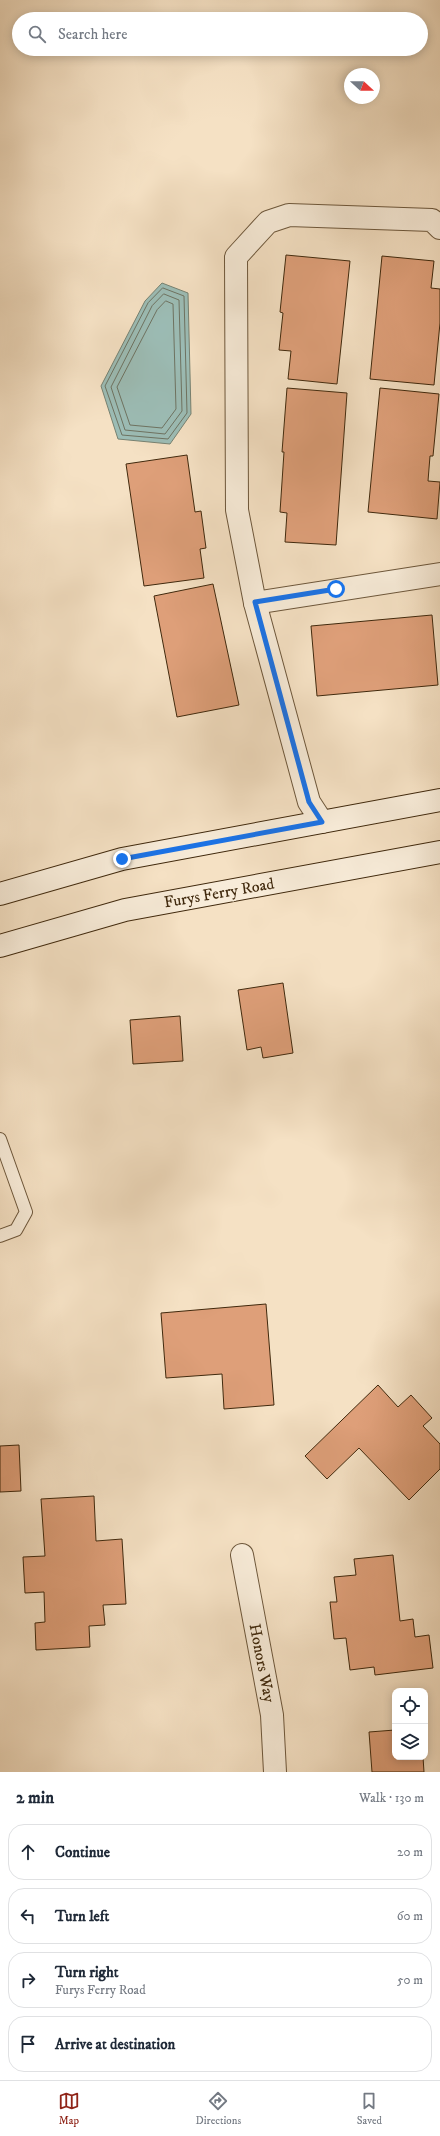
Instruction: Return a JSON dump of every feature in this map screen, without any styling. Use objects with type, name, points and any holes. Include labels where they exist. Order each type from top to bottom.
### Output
[{"type":"street","points":[[322,822],[309,802],[255,602],[237,510],[236,257],[268,222],[289,215],[432,220],[440,228]]},
{"type":"street","points":[[255,602],[440,574]]},
{"type":"street","points":[[0,894],[122,859],[440,800]]},
{"type":"street","name":"Furys Ferry Road","points":[[0,946],[125,910],[440,852]]},
{"type":"street","name":"Honors Way","points":[[242,1555],[272,1715],[275,1772]]},
{"type":"lane","points":[[0,1139],[26,1212],[16,1230],[0,1236]]},
{"type":"water","points":[[162,283],[188,293],[191,414],[170,444],[118,439],[101,386],[145,301]]},
{"type":"building","points":[[286,255],[350,261],[337,384],[288,379],[291,351],[279,350],[283,313],[280,312]]},
{"type":"building","points":[[382,256],[434,261],[431,288],[440,289],[440,323],[434,385],[370,379]]},
{"type":"building","points":[[287,388],[347,393],[336,545],[285,542],[287,513],[280,512],[284,452],[282,452]]},
{"type":"building","points":[[380,388],[439,394],[433,456],[430,456],[428,481],[440,482],[437,519],[368,512]]},
{"type":"building","points":[[187,455],[195,512],[201,511],[206,548],[200,549],[204,578],[144,586],[126,464]]},
{"type":"building","points":[[213,584],[239,705],[177,717],[154,596]]},
{"type":"building","points":[[432,615],[438,685],[317,696],[311,626]]},
{"type":"building","points":[[283,983],[293,1053],[263,1058],[261,1047],[247,1050],[238,990]]},
{"type":"building","points":[[180,1016],[183,1061],[133,1064],[130,1020]]},
{"type":"building","points":[[266,1304],[274,1405],[224,1409],[222,1374],[166,1378],[161,1313]]},
{"type":"building","points":[[378,1385],[398,1407],[411,1395],[432,1418],[423,1426],[440,1444],[440,1469],[409,1500],[359,1448],[327,1479],[305,1456]]},
{"type":"building","points":[[19,1445],[21,1491],[0,1492],[0,1446]]},
{"type":"building","points":[[94,1496],[96,1541],[122,1539],[126,1604],[103,1605],[105,1625],[89,1626],[90,1647],[36,1650],[35,1623],[45,1622],[44,1592],[25,1593],[23,1557],[45,1556],[41,1499]]},
{"type":"building","points":[[393,1555],[400,1621],[413,1619],[415,1637],[429,1635],[433,1668],[375,1675],[374,1667],[350,1670],[346,1638],[334,1639],[330,1602],[337,1602],[334,1577],[356,1575],[354,1559]]},
{"type":"building","points":[[392,1730],[392,1760],[423,1760],[424,1772],[372,1772],[369,1732]]},
{"type":"route","points":[[122,859],[322,822],[309,802],[255,602],[336,589]]}]
